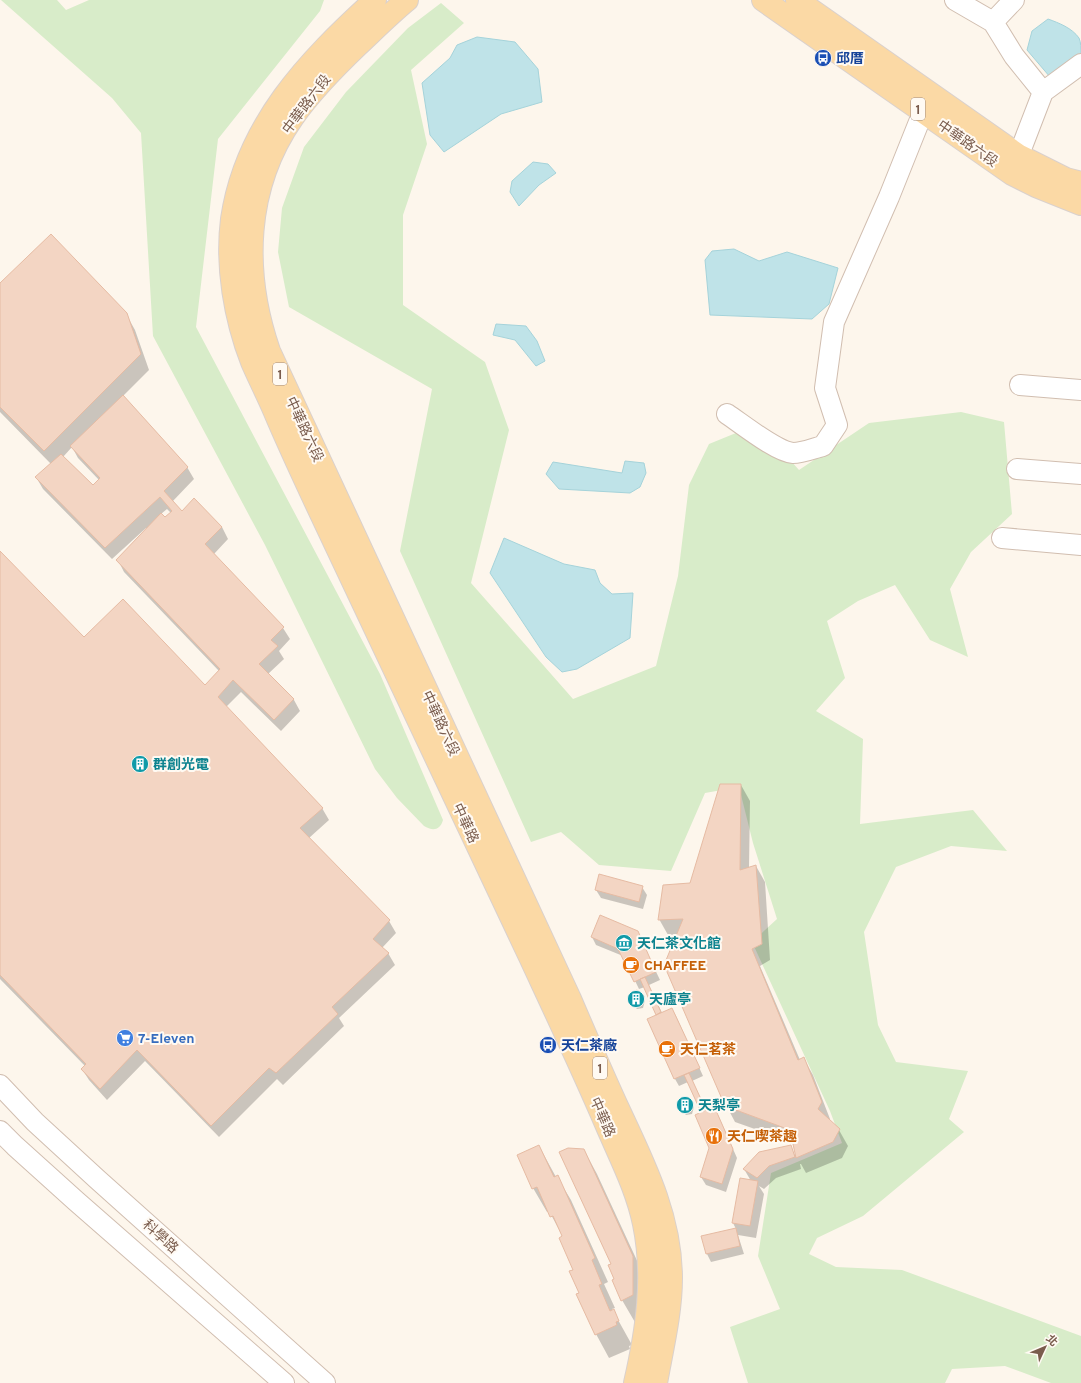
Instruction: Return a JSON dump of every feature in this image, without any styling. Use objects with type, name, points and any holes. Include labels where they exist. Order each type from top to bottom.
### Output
[{"type":"main road","name":"中華路六段","points":[[375,0],[303,71],[275,108],[263,128],[247,164],[237,193],[230,240],[231,265],[233,286],[242,332],[252,361],[435,758]]},
{"type":"main road","name":"中華路六段","points":[[407,0],[318,85],[293,117],[282,135],[265,172],[256,200],[251,264],[257,309],[261,328],[269,351],[462,768]]},
{"type":"main road","name":"中華路六段","points":[[763,0],[923,112],[1015,165],[1081,184]]},
{"type":"main road","name":"中華路六段","points":[[797,0],[1015,165],[1036,186],[1081,204]]},
{"type":"main road","name":"中華路","points":[[435,758],[570,999],[615,1102],[647,1170],[661,1212],[669,1249],[671,1278],[670,1300],[656,1383]]},
{"type":"main road","name":"中華路","points":[[462,768],[555,1010],[630,1180],[644,1222],[649,1257],[650,1280],[645,1336],[635,1383]]},
{"type":"street","points":[[955,0],[994,22],[1014,56],[1043,92]]},
{"type":"street","points":[[994,22],[1014,0]]},
{"type":"street","points":[[1015,165],[1043,92],[1081,64]]},
{"type":"street","points":[[727,414],[781,450],[793,453],[823,446],[836,425],[826,388],[834,322],[889,197],[923,112]]},
{"type":"street","points":[[1020,385],[1081,390]]},
{"type":"street","points":[[1017,469],[1081,474]]},
{"type":"street","points":[[1002,538],[1081,545]]},
{"type":"street","name":"科學路","points":[[0,1085],[36,1122],[97,1179],[325,1383]]},
{"type":"street","points":[[0,1131],[76,1201],[284,1383]]},
{"type":"green space","points":[[1,0],[57,0],[66,10],[89,0],[324,0],[320,11],[218,139],[196,327],[380,674],[443,820],[442,824],[438,828],[430,829],[424,826],[397,798],[375,769],[265,545],[153,336],[141,133],[112,98]]},
{"type":"green space","points":[[441,3],[464,23],[411,70],[427,144],[403,215],[403,305],[485,362],[509,430],[471,583],[573,699],[656,666],[678,576],[689,485],[709,444],[758,424],[799,470],[869,423],[961,412],[1004,422],[1012,514],[971,552],[950,589],[968,657],[930,640],[895,585],[858,601],[827,621],[845,678],[816,711],[863,739],[860,824],[973,810],[1007,851],[951,846],[896,867],[864,932],[878,1025],[896,1062],[968,1071],[949,1119],[964,1132],[863,1216],[817,1238],[809,1254],[836,1267],[902,1270],[1081,1336],[1081,1383],[1051,1383],[1005,1366],[952,1369],[945,1383],[748,1383],[730,1327],[780,1309],[758,1256],[771,1173],[842,1143],[830,1111],[752,942],[777,919],[753,843],[739,787],[705,793],[671,871],[599,865],[561,832],[531,842],[400,551],[432,389],[289,307],[278,252],[282,208],[304,147],[346,92],[408,28]]},
{"type":"water","points":[[1048,19],[1073,31],[1079,38],[1081,48],[1081,54],[1050,77],[1027,50],[1032,31]]},
{"type":"water","points":[[477,37],[515,42],[538,69],[542,102],[501,114],[444,152],[430,135],[422,83],[450,58],[457,45]]},
{"type":"water","points":[[533,162],[548,164],[556,173],[539,185],[519,206],[510,192],[512,181]]},
{"type":"water","points":[[734,249],[759,261],[787,252],[838,268],[829,304],[812,319],[710,315],[705,260],[712,251]]},
{"type":"water","points":[[496,324],[526,326],[537,341],[545,361],[536,366],[515,340],[493,335]]},
{"type":"water","points":[[625,461],[644,463],[646,473],[640,487],[630,493],[559,489],[546,474],[553,462],[622,473]]},
{"type":"water","points":[[504,538],[564,564],[595,570],[600,583],[612,594],[633,593],[630,638],[577,669],[562,672],[546,657],[490,573]]},
{"type":"building","points":[[51,234],[127,313],[141,354],[44,451],[0,407],[0,283]]},
{"type":"building","name":"群創光電","points":[[123,395],[188,467],[164,491],[182,511],[194,498],[222,527],[205,544],[284,627],[271,640],[278,646],[259,664],[294,699],[274,720],[233,680],[218,697],[323,808],[300,828],[390,920],[373,939],[389,953],[332,1007],[338,1014],[276,1073],[269,1068],[211,1126],[137,1050],[100,1089],[81,1069],[86,1064],[0,975],[0,551],[84,637],[123,599],[205,685],[220,669],[116,560],[161,513],[165,517],[172,511],[160,497],[105,548],[35,477],[61,454],[93,485],[100,478],[70,446]]},
{"type":"building","points":[[720,784],[741,784],[740,870],[756,865],[762,944],[752,949],[798,1060],[804,1057],[822,1102],[818,1109],[840,1129],[833,1142],[796,1158],[790,1130],[725,1106],[664,965],[683,919],[658,920],[663,885],[690,883]]},
{"type":"building","points":[[599,874],[643,886],[639,902],[595,890]]},
{"type":"building","name":"天仁茶文化館","points":[[600,915],[638,931],[656,972],[634,982],[618,949],[591,937]]},
{"type":"building","points":[[645,977],[661,1012],[656,1015],[640,979]]},
{"type":"building","name":"天廬亭","points":[[637,990],[644,996],[641,1004],[634,1006],[629,1002],[630,994]]},
{"type":"building","points":[[672,1008],[700,1068],[674,1079],[647,1019]]},
{"type":"building","points":[[689,1073],[706,1110],[701,1112],[684,1075]]},
{"type":"building","name":"天梨亭","points":[[687,1097],[693,1103],[691,1111],[684,1112],[679,1108],[679,1100]]},
{"type":"building","points":[[714,1106],[733,1149],[722,1184],[700,1177],[709,1148],[695,1115]]},
{"type":"building","points":[[539,1145],[554,1177],[558,1175],[595,1258],[592,1260],[602,1284],[599,1285],[610,1311],[614,1309],[619,1321],[616,1322],[617,1325],[595,1335],[576,1294],[579,1293],[569,1271],[573,1270],[559,1238],[562,1236],[553,1216],[550,1217],[537,1187],[532,1189],[517,1155]]},
{"type":"building","points":[[791,1145],[795,1157],[769,1166],[757,1178],[743,1169],[759,1152]]},
{"type":"building","points":[[568,1148],[584,1149],[633,1256],[633,1295],[621,1301],[612,1280],[614,1279],[608,1265],[611,1264],[559,1152]]},
{"type":"building","points":[[740,1178],[758,1181],[750,1226],[732,1223]]},
{"type":"building","points":[[736,1228],[740,1246],[706,1254],[701,1236]]},
{"type":"place","name":"邱厝","points":[[823,58]]},
{"type":"place","name":"群創光電","points":[[140,764]]},
{"type":"place","name":"天仁茶文化館","points":[[624,943]]},
{"type":"place","name":"CHAFFEE","points":[[631,965]]},
{"type":"place","name":"天廬亭","points":[[636,999]]},
{"type":"place","name":"7-Eleven","points":[[125,1038]]},
{"type":"place","name":"天仁茶廠","points":[[548,1045]]},
{"type":"place","name":"天仁茗茶","points":[[667,1049]]},
{"type":"place","name":"天梨亭","points":[[685,1105]]},
{"type":"place","name":"天仁喫茶趣","points":[[714,1136]]}]
